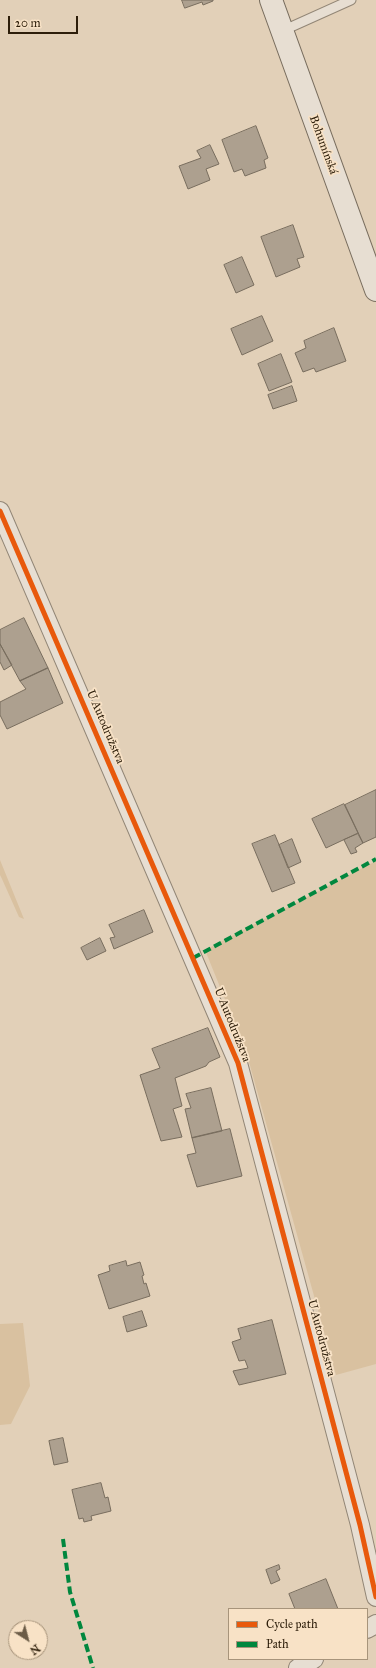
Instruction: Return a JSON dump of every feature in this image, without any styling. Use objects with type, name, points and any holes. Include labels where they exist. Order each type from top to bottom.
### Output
[{"type":"main road","name":"Bohumínská","points":[[271,0],[376,290]]},
{"type":"street","name":"U Autodružstva","points":[[0,510],[238,1063],[360,1525],[376,1597]]},
{"type":"street","points":[[298,1668],[312,1660]]},
{"type":"lane","points":[[282,30],[351,0]]},
{"type":"shaded area","points":[[0,860],[24,919],[19,917],[0,875]]},
{"type":"shaded area","points":[[376,861],[376,1364],[336,1375],[246,1051],[205,950]]},
{"type":"shaded area","points":[[23,1323],[30,1386],[11,1424],[0,1425],[0,1324]]},
{"type":"building","points":[[182,0],[213,1],[203,5],[202,2],[185,8]]},
{"type":"building","points":[[256,126],[268,158],[264,160],[266,168],[245,176],[242,169],[234,172],[222,140]]},
{"type":"building","points":[[210,145],[219,164],[206,169],[210,180],[188,189],[179,166],[201,158],[197,151]]},
{"type":"building","points":[[293,225],[304,257],[297,259],[300,267],[276,277],[261,237]]},
{"type":"building","points":[[242,257],[254,285],[236,293],[224,265]]},
{"type":"building","points":[[262,316],[273,341],[242,355],[231,329]]},
{"type":"building","points":[[334,328],[346,361],[316,372],[314,368],[303,372],[295,353],[306,348],[304,341]]},
{"type":"building","points":[[281,354],[292,382],[269,391],[258,364]]},
{"type":"building","points":[[292,386],[297,401],[273,409],[268,395]]},
{"type":"building","points":[[24,618],[48,668],[20,681],[0,644],[0,630]]},
{"type":"building","points":[[0,644],[12,665],[4,670],[0,662]]},
{"type":"building","points":[[48,668],[63,703],[7,729],[0,715],[0,702],[26,689],[20,681]]},
{"type":"building","points":[[376,790],[376,837],[363,843],[345,805]]},
{"type":"building","points":[[344,804],[358,833],[326,848],[312,819]]},
{"type":"building","points":[[358,834],[363,843],[355,848],[357,852],[351,854],[344,840]]},
{"type":"building","points":[[275,835],[295,883],[272,892],[252,844]]},
{"type":"building","points":[[292,839],[301,862],[288,868],[279,845]]},
{"type":"building","points":[[144,910],[153,932],[114,949],[110,938],[115,937],[109,925]]},
{"type":"building","points":[[100,938],[106,951],[87,960],[81,948]]},
{"type":"building","points":[[208,1028],[220,1057],[209,1062],[206,1066],[175,1078],[182,1106],[173,1109],[182,1137],[161,1141],[140,1075],[160,1068],[152,1049]]},
{"type":"building","points":[[211,1088],[222,1131],[192,1138],[185,1109],[191,1108],[186,1094]]},
{"type":"building","points":[[230,1129],[242,1176],[197,1187],[187,1155],[196,1153],[192,1138]]},
{"type":"building","points":[[126,1261],[127,1266],[140,1262],[144,1275],[142,1276],[144,1284],[146,1283],[150,1296],[109,1309],[98,1275],[110,1271],[109,1266]]},
{"type":"building","points":[[142,1311],[147,1326],[127,1332],[123,1317]]},
{"type":"building","points":[[272,1320],[286,1374],[239,1385],[233,1371],[248,1368],[245,1360],[239,1361],[232,1342],[241,1339],[238,1329]]},
{"type":"building","points":[[63,1438],[68,1462],[54,1465],[49,1441]]},
{"type":"building","points":[[101,1483],[105,1498],[108,1497],[111,1511],[91,1516],[92,1520],[84,1522],[83,1518],[79,1519],[72,1490]]},
{"type":"building","points":[[279,1565],[280,1569],[276,1571],[280,1580],[271,1584],[266,1570]]},
{"type":"building","points":[[326,1579],[338,1608],[295,1608],[289,1594]]},
{"type":"marked path","points":[[193,958],[376,859]]},
{"type":"marked path","points":[[63,1539],[70,1592],[93,1668]]},
{"type":"cycle path","points":[[0,511],[238,1063],[360,1525],[376,1597]]}]
